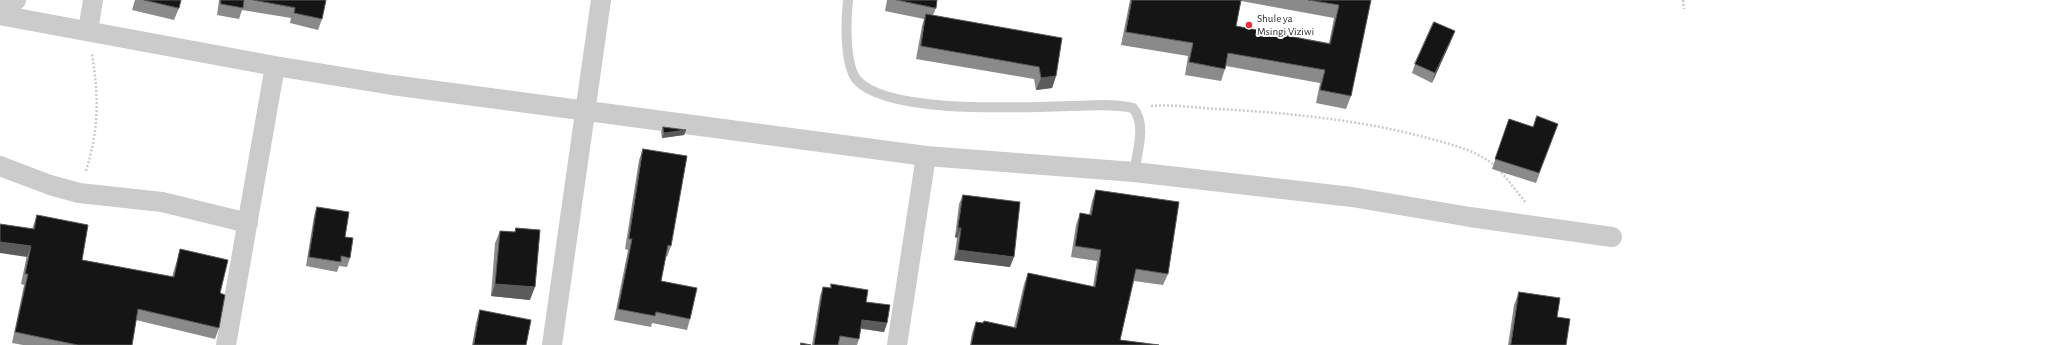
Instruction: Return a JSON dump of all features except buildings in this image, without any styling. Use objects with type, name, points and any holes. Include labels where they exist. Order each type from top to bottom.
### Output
[{"type":"street","points":[[0,14],[16,0]]},
{"type":"street","points":[[88,31],[93,0]]},
{"type":"street","points":[[552,345],[601,0]]},
{"type":"street","points":[[0,14],[275,66],[392,85],[585,109],[926,156],[1134,172],[1352,197],[1612,237]]},
{"type":"street","points":[[226,345],[275,66]]},
{"type":"street","points":[[897,345],[926,156]]},
{"type":"street","points":[[0,166],[50,185],[79,193],[162,202],[248,223]]},
{"type":"lane","points":[[848,0],[846,42],[850,61],[856,79],[874,93],[899,100],[929,104],[1020,107],[1094,105],[1133,108],[1139,117],[1140,130],[1134,172]]},
{"type":"path","points":[[1683,0],[1684,9]]},
{"type":"path","points":[[79,193],[94,143],[98,107],[95,74],[88,31]]},
{"type":"path","points":[[1133,108],[1175,106],[1296,115],[1367,124],[1421,136],[1464,148],[1488,160],[1500,170],[1546,228]]},
{"type":"place","name":"Shule ya Msingi Viziwi","points":[[1249,25]]}]
